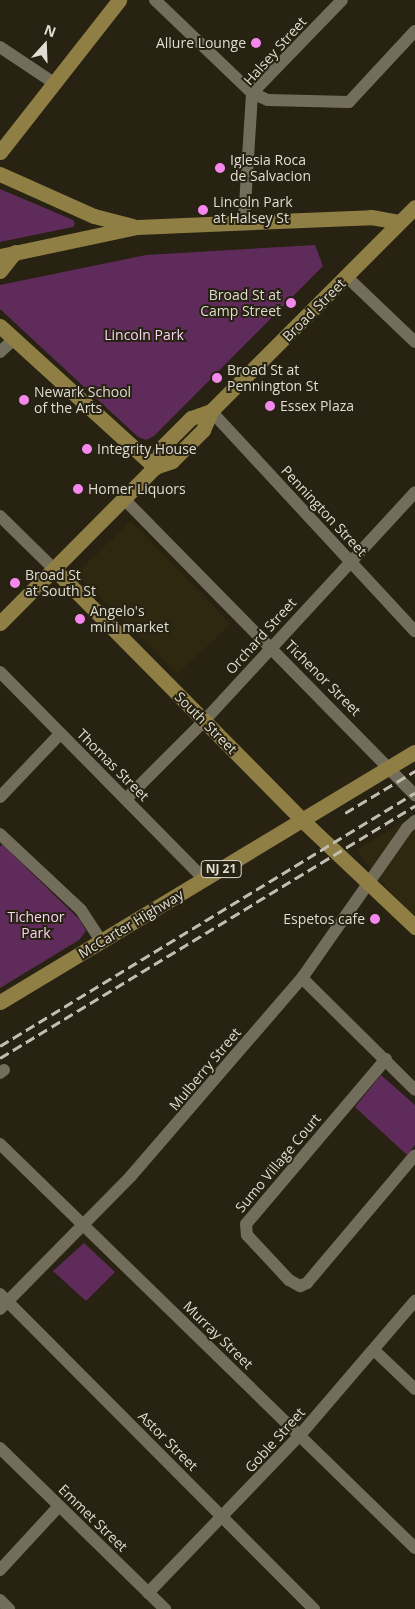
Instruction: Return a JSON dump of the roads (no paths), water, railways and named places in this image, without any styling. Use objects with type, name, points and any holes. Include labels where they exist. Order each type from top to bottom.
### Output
[{"type":"main road","points":[[0,152],[119,0]]},
{"type":"main road","points":[[0,174],[94,216],[137,228]]},
{"type":"main road","name":"Broad Street","points":[[0,623],[155,467],[172,461],[203,430],[211,412],[415,207]]},
{"type":"main road","points":[[0,256],[137,228],[244,221],[371,217],[399,222]]},
{"type":"main road","points":[[0,271],[15,252]]},
{"type":"main road","points":[[0,326],[155,467]]},
{"type":"main road","name":"South Street","points":[[54,568],[302,820],[415,928]]},
{"type":"main road","name":"McCarter Highway","points":[[0,1002],[415,752]]},
{"type":"street","points":[[155,0],[252,93],[268,100],[349,102],[415,32]]},
{"type":"street","name":"Halsey Street","points":[[244,221],[252,93],[342,0]]},
{"type":"street","points":[[0,47],[54,82]]},
{"type":"street","points":[[347,277],[415,342]]},
{"type":"street","points":[[0,352],[14,339]]},
{"type":"street","name":"Pennington Street","points":[[211,412],[302,512],[351,561],[415,631]]},
{"type":"street","name":"Orchard Street","points":[[127,798],[204,721],[415,492]]},
{"type":"street","name":"Tichenor Street","points":[[123,498],[415,795]]},
{"type":"street","name":"South Street","points":[[0,516],[54,568]]},
{"type":"street","name":"Thomas Street","points":[[0,672],[60,734],[127,798],[204,879]]},
{"type":"street","points":[[0,796],[60,734]]},
{"type":"street","name":"Mulberry Street","points":[[3,1302],[83,1225],[182,1119],[302,978],[411,824]]},
{"type":"street","points":[[0,834],[81,910],[102,942]]},
{"type":"street","points":[[302,978],[386,1059],[415,1090]]},
{"type":"street","name":"Sumo Village Court","points":[[386,1059],[246,1224],[247,1235],[289,1280],[300,1286],[307,1283],[415,1155]]},
{"type":"street","name":"Murray Street","points":[[0,1144],[415,1548]]},
{"type":"street","name":"Goble Street","points":[[148,1593],[224,1518],[300,1435],[375,1351],[415,1301]]},
{"type":"street","name":"Astor Street","points":[[3,1302],[224,1518],[314,1609]]},
{"type":"street","points":[[375,1351],[415,1389]]},
{"type":"street","name":"Emmet Street","points":[[0,1448],[165,1609]]},
{"type":"street","points":[[0,1570],[59,1506]]},
{"type":"street","points":[[0,1600],[9,1609]]},
{"type":"railway","points":[[345,813],[415,771]]},
{"type":"railway","points":[[0,1046],[415,793]]},
{"type":"railway","points":[[0,1058],[415,806]]},
{"type":"place","name":"Allure Lounge","points":[[256,43]]},
{"type":"place","name":"Iglesia Roca de Salvacion","points":[[220,168]]},
{"type":"place","name":"Lincoln Park at Halsey St","points":[[203,210]]},
{"type":"place","name":"Broad St at Camp Street","points":[[291,303]]},
{"type":"place","name":"Broad St at Pennington St","points":[[217,378]]},
{"type":"place","name":"Newark School of the Arts","points":[[24,400]]},
{"type":"place","name":"Essex Plaza","points":[[270,406]]},
{"type":"place","name":"Integrity House","points":[[87,449]]},
{"type":"place","name":"Homer Liquors","points":[[78,489]]},
{"type":"place","name":"Broad St at South St","points":[[15,583]]},
{"type":"place","name":"Angelo's mini market","points":[[80,619]]},
{"type":"place","name":"Espetos cafe","points":[[375,919]]},
{"type":"park label","name":"Lincoln Park","points":[[144,335]]},
{"type":"park label","name":"Tichenor Park","points":[[36,926]]}]
